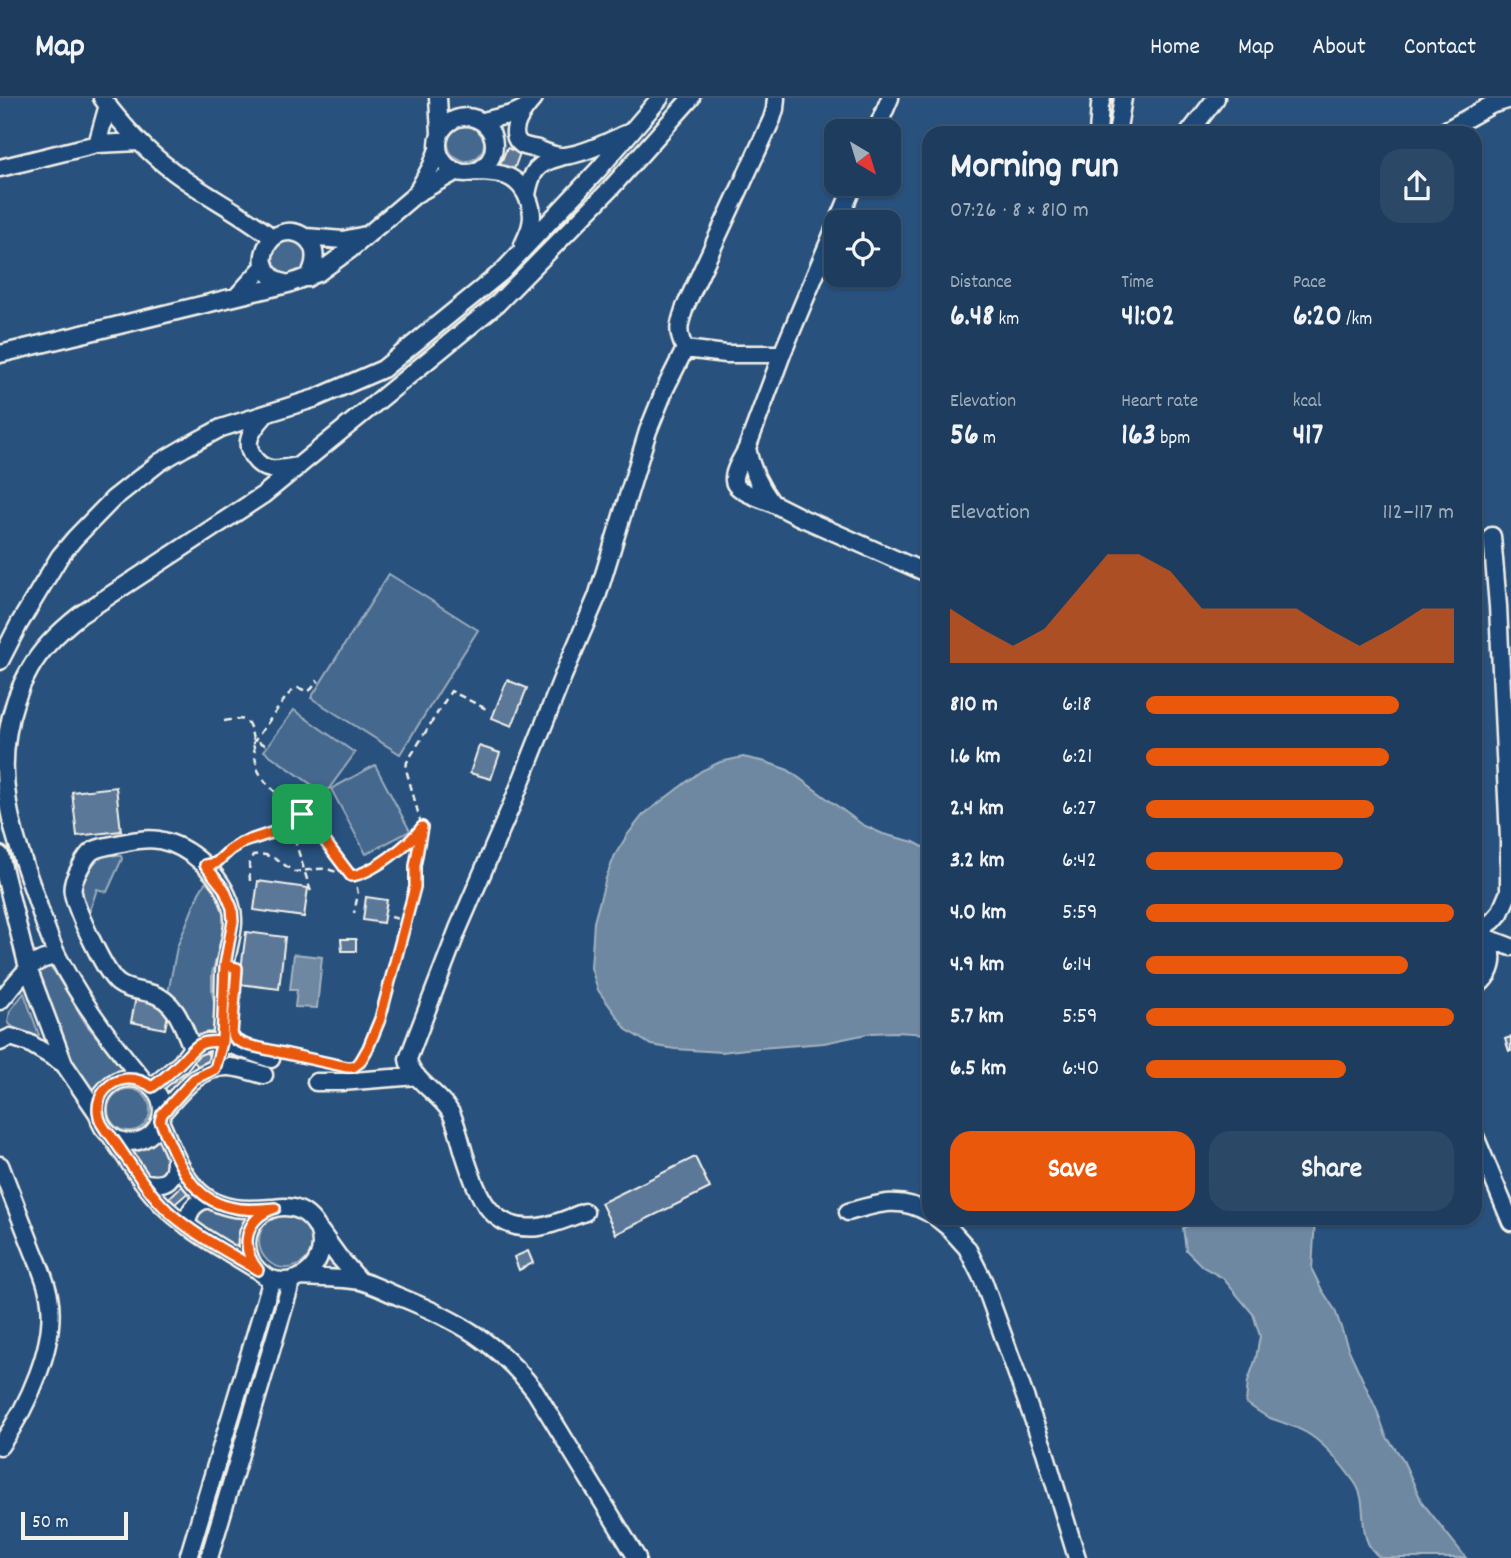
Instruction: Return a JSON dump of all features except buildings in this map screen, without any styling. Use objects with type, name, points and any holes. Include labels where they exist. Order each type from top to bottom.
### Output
[{"type":"street","points":[[438,98],[439,141],[444,163],[464,172],[506,175],[522,187],[527,195],[532,214],[531,226],[521,252]]},
{"type":"street","points":[[446,98],[455,108],[522,145],[562,157]]},
{"type":"street","points":[[0,661],[60,556],[113,499],[160,463],[221,428],[316,398],[383,369],[502,272],[599,169],[660,98]]},
{"type":"street","points":[[360,1281],[308,1215],[300,1210],[284,1207],[231,1208],[207,1199],[186,1176],[161,1117],[160,1099],[108,1038],[58,957],[22,859],[7,802],[5,746],[13,710],[30,667],[43,648],[64,627],[263,495],[498,303],[610,189],[691,98]]},
{"type":"street","points":[[685,349],[679,338],[679,325],[685,307],[772,119],[776,98]]},
{"type":"street","points":[[881,119],[890,98]]},
{"type":"street","points":[[1098,126],[1102,98]]},
{"type":"street","points":[[1118,126],[1123,98]]},
{"type":"street","points":[[1194,126],[1216,98]]},
{"type":"street","points":[[1454,126],[1491,105],[1511,99]]},
{"type":"street","points":[[105,102],[139,142],[174,172],[253,222],[273,238]]},
{"type":"street","points":[[97,144],[105,102]]},
{"type":"street","points":[[416,194],[432,165],[444,126],[458,117],[481,124],[512,114],[529,103]]},
{"type":"street","points":[[522,145],[517,139],[517,122],[529,103]]},
{"type":"street","points":[[0,354],[308,278],[318,273],[416,194],[486,165],[491,158],[494,143],[481,124]]},
{"type":"street","points":[[527,195],[529,181],[541,164],[631,132]]},
{"type":"street","points":[[0,168],[97,144],[139,142]]},
{"type":"street","points":[[288,284],[275,279],[265,265],[264,251],[273,238],[285,232],[343,240],[368,234]]},
{"type":"street","points":[[306,237],[316,256],[308,278]]},
{"type":"street","points":[[824,255],[782,354],[737,470],[735,484],[743,491],[922,571]]},
{"type":"street","points":[[237,296],[265,265]]},
{"type":"street","points":[[685,349],[726,354],[782,354]]},
{"type":"street","points":[[585,1212],[541,1227],[510,1226],[494,1216],[474,1183],[451,1112],[409,1065],[408,1059],[458,929],[597,597],[648,431],[685,349]]},
{"type":"street","points":[[267,413],[255,426],[248,440],[251,455],[259,464],[271,469],[300,466]]},
{"type":"street","points":[[1482,930],[1500,913],[1508,892],[1509,839],[1499,619],[1492,536]]},
{"type":"street","points":[[192,1048],[177,1013],[166,1000],[124,987],[111,977],[97,952],[76,904],[72,887],[90,851],[139,839],[161,840],[191,854],[219,881],[232,908],[233,921],[225,965],[222,1042],[215,1069]]},
{"type":"street","points":[[0,855],[28,968],[64,1065],[98,1114],[105,1130],[166,1209],[187,1226],[265,1275],[283,1281],[360,1281],[432,1309],[474,1332],[508,1359],[535,1391],[637,1558]]},
{"type":"street","points":[[1482,933],[1511,947]]},
{"type":"street","points":[[1482,935],[1493,953],[1493,961],[1487,977],[1482,982]]},
{"type":"street","points":[[0,1002],[28,968],[47,957],[58,957]]},
{"type":"street","points":[[0,1024],[5,1040],[29,1043],[64,1065]]},
{"type":"street","points":[[98,1114],[101,1097],[111,1084],[127,1078],[148,1084],[181,1062],[192,1048],[207,1042],[222,1042],[278,1056]]},
{"type":"street","points":[[181,1062],[194,1079]]},
{"type":"street","points":[[111,1136],[127,1142],[144,1139],[157,1128],[161,1117],[194,1079],[215,1069],[230,1067],[264,1075]]},
{"type":"street","points":[[316,1082],[418,1076]]},
{"type":"street","points":[[1482,1153],[1511,1222]]},
{"type":"street","points":[[144,1182],[159,1185],[170,1179],[176,1168],[175,1154]]},
{"type":"street","points":[[0,1167],[46,1283],[51,1310],[47,1349],[29,1393],[0,1446]]},
{"type":"street","points":[[187,1226],[191,1209],[207,1199]]},
{"type":"street","points":[[848,1212],[891,1202],[912,1205],[922,1210]]},
{"type":"street","points":[[265,1275],[249,1256],[247,1238],[260,1216],[275,1208]]},
{"type":"street","points":[[946,1225],[967,1248],[984,1280],[1045,1452],[1077,1558]]},
{"type":"street","points":[[209,1558],[296,1279],[308,1272],[318,1257],[321,1248],[320,1231]]},
{"type":"street","points":[[188,1557],[265,1275]]},
{"type":"path","points":[[253,743],[293,690],[299,688],[307,692],[319,682]]},
{"type":"path","points":[[353,1067],[364,1055],[380,1019],[415,887],[415,866],[422,827],[405,769],[407,762],[451,691],[490,711]]},
{"type":"path","points":[[224,721],[243,719],[249,722],[258,772],[265,782],[312,824],[356,883],[358,894],[354,913]]},
{"type":"path","points":[[253,743],[265,745]]},
{"type":"path","points":[[205,865],[216,863],[241,843],[280,830],[302,814]]},
{"type":"path","points":[[302,814],[296,831],[296,844],[312,895]]},
{"type":"path","points":[[250,881],[249,863],[253,855],[261,853],[274,856],[294,872],[328,869],[351,876],[360,875],[395,853],[422,827]]},
{"type":"path","points":[[391,917],[406,921]]},
{"type":"path","points":[[278,1056],[347,1067]]},
{"type":"shaded area","points":[[466,125],[479,130],[484,143],[479,156],[466,161],[453,156],[448,143],[453,130]]},
{"type":"shaded area","points":[[286,239],[300,244],[309,257],[303,273],[284,277],[271,264],[271,259],[273,248]]},
{"type":"shaded area","points":[[389,574],[478,630],[400,754],[311,698]]},
{"type":"shaded area","points":[[294,710],[355,753],[325,794],[264,751]]},
{"type":"shaded area","points":[[743,757],[788,770],[863,825],[922,846],[922,1034],[872,1033],[824,1043],[722,1052],[651,1045],[627,1030],[598,990],[591,968],[594,922],[606,878],[615,855],[643,815],[701,771],[720,762]]},
{"type":"shaded area","points":[[375,765],[410,831],[366,854],[331,789]]},
{"type":"shaded area","points":[[121,856],[122,859],[107,892],[97,889],[88,916],[79,899],[79,877],[99,858]]},
{"type":"shaded area","points":[[211,881],[216,885],[227,916],[212,974],[212,992],[219,1027],[217,1032],[193,1042],[168,993],[177,947],[199,893],[205,883]]},
{"type":"shaded area","points":[[294,954],[322,957],[317,1008],[295,1007],[297,990],[290,990]]},
{"type":"shaded area","points":[[45,965],[54,971],[86,1024],[125,1072],[110,1077],[91,1095],[68,1050],[38,973]]},
{"type":"shaded area","points":[[24,993],[39,1035],[22,1032],[8,1022],[10,1011]]},
{"type":"shaded area","points":[[129,1089],[144,1095],[150,1110],[144,1125],[129,1131],[114,1125],[108,1110],[114,1095]]},
{"type":"shaded area","points":[[164,1135],[170,1161],[165,1175],[148,1177],[129,1155],[147,1148]]},
{"type":"shaded area","points":[[211,1208],[250,1216],[240,1239],[241,1254],[199,1225],[200,1214]]},
{"type":"shaded area","points":[[291,1214],[301,1218],[309,1226],[313,1241],[309,1256],[301,1264],[281,1268],[271,1264],[263,1256],[259,1236],[263,1226],[271,1218]]},
{"type":"shaded area","points":[[1189,1225],[1315,1225],[1312,1270],[1335,1310],[1348,1348],[1386,1436],[1402,1458],[1422,1502],[1466,1558],[1381,1558],[1372,1550],[1367,1542],[1360,1492],[1335,1457],[1310,1435],[1267,1416],[1246,1403],[1248,1381],[1260,1336],[1253,1314],[1223,1278],[1203,1267],[1186,1250],[1183,1228]]},
{"type":"shaded area","points":[[325,1255],[329,1255],[346,1275],[319,1270],[317,1267]]},
{"type":"route","points":[[302,814],[280,830],[241,843],[216,863],[205,865],[219,881],[232,908],[233,921],[225,965],[223,999],[222,1042],[215,1069],[194,1079],[162,1114],[160,1121],[186,1176],[207,1199],[231,1208],[275,1208],[254,1222],[247,1238],[249,1256],[258,1270],[187,1226],[166,1209],[105,1130],[100,1122],[98,1105],[111,1084],[135,1078],[152,1087],[181,1062],[192,1048],[207,1042],[222,1042],[225,965],[237,968],[232,1023],[232,1034],[236,1040],[247,1045],[347,1067],[353,1067],[360,1062],[380,1019],[397,958],[415,887],[415,866],[422,827],[395,853],[360,875],[351,876],[302,814]]}]
